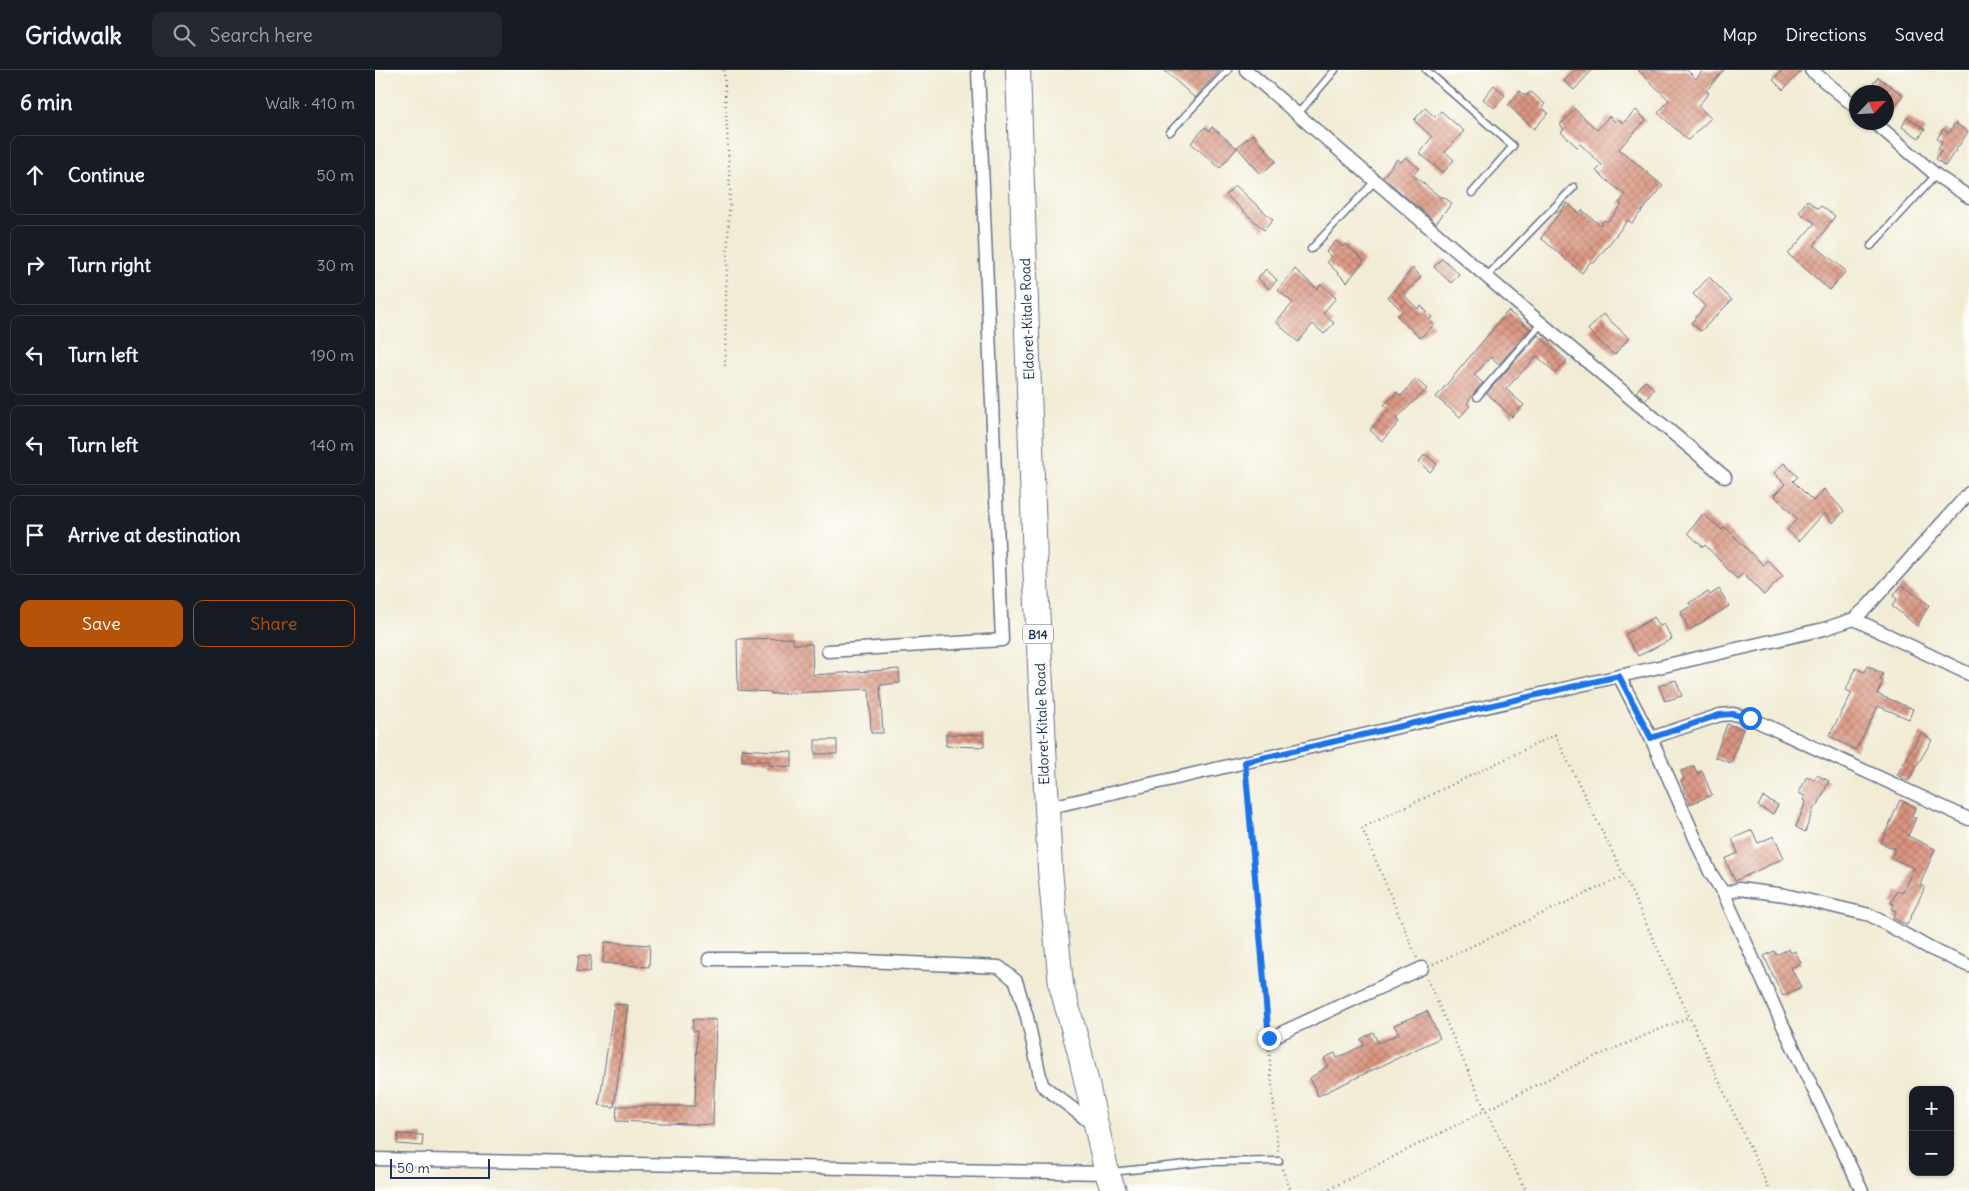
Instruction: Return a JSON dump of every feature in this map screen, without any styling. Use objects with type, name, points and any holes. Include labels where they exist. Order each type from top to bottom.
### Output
[{"type":"highway","name":"Eldoret-Kitale Road","points":[[1018,70],[1046,808],[1061,985],[1111,1182]]},
{"type":"street","points":[[828,651],[1002,640],[978,70]]},
{"type":"street","points":[[1246,70],[1541,324],[1725,477]]},
{"type":"street","points":[[1811,70],[1849,101]]},
{"type":"street","points":[[1884,130],[1937,175],[1969,197]]},
{"type":"street","points":[[1046,808],[1823,629],[1854,619],[1868,606],[1969,493]]},
{"type":"street","points":[[1854,619],[1969,674]]},
{"type":"street","points":[[1619,676],[1651,738],[1710,872],[1724,894],[1785,1030],[1862,1191]]},
{"type":"street","points":[[1651,738],[1719,715],[1733,714],[1750,718],[1969,819]]},
{"type":"street","points":[[1724,894],[1739,889],[1785,896],[1870,915],[1931,949],[1969,966]]},
{"type":"street","points":[[709,959],[820,960],[999,967],[1016,981],[1027,1017],[1042,1085],[1097,1127]]},
{"type":"street","points":[[1269,1038],[1422,968]]},
{"type":"street","points":[[375,1159],[1111,1182]]},
{"type":"lane","points":[[1170,132],[1228,70]]},
{"type":"lane","points":[[1297,115],[1335,70]]},
{"type":"lane","points":[[1426,70],[1513,146],[1472,193]]},
{"type":"lane","points":[[1871,246],[1937,175]]},
{"type":"lane","points":[[1311,249],[1374,182]]},
{"type":"lane","points":[[1486,277],[1574,187]]},
{"type":"lane","points":[[1477,397],[1541,324]]},
{"type":"lane","points":[[1111,1182],[1206,1162],[1279,1162]]},
{"type":"path","points":[[724,70],[730,190],[725,369]]},
{"type":"path","points":[[1526,1191],[1485,1109],[1362,828],[1555,735],[1625,876],[1770,1191]]},
{"type":"path","points":[[1245,762],[1279,1162],[1291,1191]]},
{"type":"path","points":[[1422,968],[1625,876]]},
{"type":"path","points":[[1325,1191],[1485,1109],[1580,1063],[1689,1017]]},
{"type":"building","points":[[1164,70],[1220,70],[1195,98]]},
{"type":"building","points":[[1575,70],[1592,70],[1574,90],[1564,81]]},
{"type":"building","points":[[1638,70],[1687,70],[1696,79],[1703,70],[1724,70],[1706,91],[1709,93],[1698,106],[1711,118],[1688,140],[1658,113],[1669,100]]},
{"type":"building","points":[[1782,70],[1802,70],[1783,90],[1773,80]]},
{"type":"building","points":[[1878,77],[1889,85],[1872,85]]},
{"type":"building","points":[[1494,85],[1505,95],[1494,108],[1483,99]]},
{"type":"building","points":[[1894,89],[1903,95],[1894,108]]},
{"type":"building","points":[[1520,91],[1525,96],[1531,92],[1545,104],[1542,107],[1548,113],[1534,129],[1508,105]]},
{"type":"building","points":[[1425,108],[1435,117],[1441,111],[1464,131],[1445,152],[1454,160],[1443,173],[1419,153],[1432,137],[1414,120]]},
{"type":"building","points":[[1575,109],[1597,130],[1609,116],[1615,122],[1618,119],[1623,123],[1636,110],[1646,120],[1619,149],[1663,186],[1632,223],[1628,220],[1594,263],[1591,261],[1582,273],[1541,238],[1567,203],[1579,213],[1582,210],[1600,225],[1604,220],[1607,222],[1622,205],[1619,203],[1625,195],[1596,171],[1602,165],[1580,144],[1577,147],[1561,132],[1564,129],[1560,125]]},
{"type":"building","points":[[1907,117],[1925,129],[1919,138],[1902,127]]},
{"type":"building","points":[[1955,123],[1968,132],[1945,166],[1936,159],[1941,151],[1938,148],[1942,142],[1937,139],[1943,129],[1949,133]]},
{"type":"building","points":[[1205,127],[1209,131],[1212,127],[1237,148],[1220,168],[1191,143]]},
{"type":"building","points":[[1253,134],[1276,161],[1261,174],[1237,147]]},
{"type":"building","points":[[1406,157],[1419,168],[1413,175],[1441,198],[1442,196],[1452,203],[1436,223],[1383,177],[1397,159],[1401,162]]},
{"type":"building","points":[[1235,185],[1273,220],[1264,230],[1226,195]]},
{"type":"building","points":[[1807,200],[1818,209],[1821,206],[1835,216],[1814,245],[1846,271],[1830,290],[1788,254],[1815,223],[1799,212]]},
{"type":"building","points":[[1336,241],[1343,247],[1346,244],[1364,261],[1347,282],[1327,262],[1331,257],[1326,252]]},
{"type":"building","points":[[1442,258],[1459,274],[1451,283],[1434,267]]},
{"type":"building","points":[[1413,268],[1421,277],[1404,295],[1418,309],[1421,306],[1432,317],[1429,320],[1434,325],[1420,338],[1397,316],[1402,311],[1388,297]]},
{"type":"building","points":[[1266,269],[1277,280],[1269,289],[1258,278]]},
{"type":"building","points":[[1295,269],[1317,289],[1321,284],[1336,298],[1323,313],[1334,323],[1324,334],[1313,324],[1298,342],[1276,322],[1293,303],[1278,290]]},
{"type":"building","points":[[1709,277],[1732,300],[1701,331],[1691,323],[1705,306],[1693,294]]},
{"type":"building","points":[[1508,311],[1530,329],[1499,364],[1491,357],[1474,375],[1483,383],[1467,404],[1470,406],[1460,417],[1436,397]]},
{"type":"building","points":[[1603,314],[1629,338],[1614,355],[1588,330]]},
{"type":"building","points":[[1538,335],[1567,361],[1555,373],[1537,356],[1506,389],[1524,405],[1512,417],[1487,393]]},
{"type":"building","points":[[1416,379],[1427,389],[1396,419],[1399,422],[1382,441],[1370,430],[1389,409],[1384,405],[1397,392],[1401,396]]},
{"type":"building","points":[[1645,381],[1654,389],[1646,400],[1636,392]]},
{"type":"building","points":[[1425,454],[1437,464],[1430,472],[1419,462]]},
{"type":"building","points":[[1784,463],[1798,477],[1793,481],[1813,501],[1824,489],[1844,511],[1833,523],[1824,513],[1799,541],[1787,530],[1797,519],[1774,495],[1785,484],[1774,473]]},
{"type":"building","points":[[1703,514],[1722,530],[1725,527],[1763,565],[1767,560],[1783,576],[1764,595],[1743,574],[1737,579],[1705,545],[1703,547],[1688,533]]},
{"type":"building","points":[[1902,585],[1929,605],[1917,626],[1892,606],[1897,599],[1893,596]]},
{"type":"building","points":[[1719,589],[1729,606],[1689,630],[1681,612],[1691,606],[1689,603],[1708,592],[1710,595]]},
{"type":"building","points":[[1654,617],[1660,626],[1664,624],[1672,639],[1638,656],[1625,635]]},
{"type":"building","points":[[793,638],[793,644],[812,644],[813,675],[899,669],[900,683],[880,685],[883,733],[871,733],[869,689],[771,694],[771,692],[738,690],[737,639]]},
{"type":"building","points":[[1867,666],[1883,674],[1880,680],[1883,681],[1877,694],[1913,709],[1909,719],[1878,706],[1856,750],[1829,736],[1852,693],[1846,690],[1856,668],[1864,672]]},
{"type":"building","points":[[1676,680],[1682,696],[1665,701],[1659,686]]},
{"type":"building","points":[[1727,724],[1743,729],[1731,763],[1715,757]]},
{"type":"building","points":[[1921,733],[1932,740],[1908,781],[1897,775]]},
{"type":"building","points":[[946,734],[984,735],[984,747],[946,746]]},
{"type":"building","points":[[815,740],[837,740],[837,754],[815,754]]},
{"type":"building","points":[[742,749],[792,752],[792,767],[769,765],[769,761],[742,761]]},
{"type":"building","points":[[1694,766],[1697,773],[1702,771],[1712,795],[1690,804],[1681,781],[1684,779],[1681,771]]},
{"type":"building","points":[[1817,775],[1829,781],[1817,807],[1815,805],[1805,832],[1796,827],[1806,801],[1803,800],[1805,796],[1799,793],[1807,776],[1814,780]]},
{"type":"building","points":[[1763,797],[1778,805],[1773,814],[1758,806]]},
{"type":"building","points":[[1900,800],[1916,807],[1911,817],[1916,818],[1908,836],[1935,849],[1920,885],[1925,887],[1907,925],[1893,918],[1896,911],[1891,909],[1894,904],[1891,903],[1897,891],[1902,893],[1914,868],[1891,858],[1895,849],[1881,843]]},
{"type":"building","points":[[1752,830],[1758,843],[1774,836],[1784,858],[1735,881],[1725,859],[1738,853],[1732,839]]},
{"type":"building","points":[[605,942],[650,945],[649,967],[603,963]]},
{"type":"building","points":[[1789,949],[1791,953],[1795,951],[1801,963],[1791,968],[1801,987],[1783,996],[1764,956],[1774,951],[1776,955]]},
{"type":"building","points":[[579,955],[591,956],[590,972],[577,971]]},
{"type":"building","points":[[614,1004],[628,1005],[614,1107],[599,1105]]},
{"type":"building","points":[[1427,1011],[1440,1038],[1318,1096],[1310,1078],[1328,1066],[1324,1058],[1335,1053],[1337,1058],[1364,1045],[1361,1039],[1373,1032],[1378,1043],[1399,1034],[1394,1025]]},
{"type":"building","points":[[693,1019],[716,1020],[713,1125],[616,1121],[617,1106],[695,1106],[697,1031],[693,1031]]},
{"type":"building","points":[[398,1134],[423,1135],[422,1146],[397,1144]]},
{"type":"route","points":[[1269,1038],[1245,762],[1619,676],[1651,738],[1719,715],[1733,714],[1750,718]]}]
